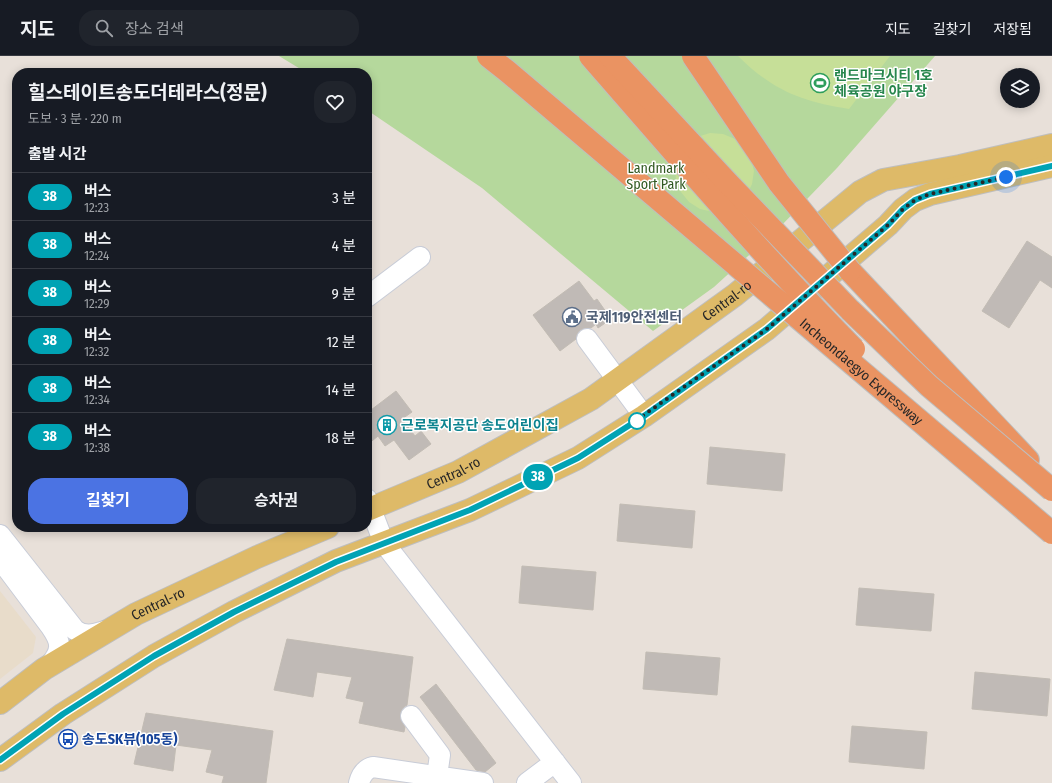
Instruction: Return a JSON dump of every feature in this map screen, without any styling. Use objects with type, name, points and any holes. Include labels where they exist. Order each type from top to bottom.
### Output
[{"type":"highway","name":"Incheondaegyo Expressway","points":[[488,56],[1052,533]]},
{"type":"highway","name":"Incheondaegyo Expressway","points":[[590,56],[712,197],[814,308],[897,392],[1052,533]]},
{"type":"highway","points":[[610,56],[722,177],[850,310],[929,386],[1052,490]]},
{"type":"highway","points":[[693,56],[779,183],[850,271],[1052,485]]},
{"type":"main road","name":"Central-ro","points":[[372,504],[458,472],[591,399],[735,296],[860,192],[884,180],[960,166],[1052,145]]},
{"type":"main road","points":[[0,760],[63,714],[154,656],[234,612],[336,562],[470,510],[578,458],[644,416],[767,329],[915,200],[930,194],[1052,166]]},
{"type":"main road","name":"Central-ro","points":[[0,703],[50,665],[136,614],[257,557],[316,532]]},
{"type":"street","points":[[372,293],[420,257]]},
{"type":"street","points":[[587,339],[644,416]]},
{"type":"street","points":[[372,515],[384,543],[571,783]]},
{"type":"street","points":[[0,535],[57,622],[60,644],[57,657],[50,665]]},
{"type":"street","points":[[0,559],[57,622],[75,630],[81,635],[95,635],[109,630]]},
{"type":"street","points":[[411,716],[440,755],[437,776]]},
{"type":"street","points":[[527,783],[555,762]]},
{"type":"street","points":[[359,783],[360,778],[366,770],[374,767],[483,783]]},
{"type":"shaded area","points":[[0,591],[36,637],[33,653],[0,679]]},
{"type":"green space","name":"Landmark Sport Park","points":[[279,56],[935,56],[837,168],[780,227],[714,287],[653,331],[482,188],[372,113],[372,68],[299,68]]},
{"type":"green space","name":"랜드마크시티 1호 체육공원 야구장","points":[[738,56],[890,56],[849,109],[817,103],[789,93],[763,78]]},
{"type":"green space","points":[[710,133],[723,134],[735,139],[745,147],[751,158],[754,171],[752,184],[746,196],[713,212],[700,209],[689,202],[681,192],[676,180],[675,167],[697,137]]},
{"type":"building","points":[[1027,241],[1052,257],[1052,288],[1040,280],[1009,328],[982,311]]},
{"type":"building","name":"국제119안전센터","points":[[579,281],[594,301],[597,299],[611,319],[598,328],[596,324],[591,328],[580,330],[576,339],[560,351],[533,315]]},
{"type":"building","name":"근로복지공단 송도어린이집","points":[[396,391],[412,412],[402,419],[415,436],[421,431],[431,444],[409,460],[394,440],[385,446],[378,436],[372,441],[372,409]]},
{"type":"building","points":[[710,447],[785,454],[782,491],[707,484]]},
{"type":"building","points":[[620,504],[695,511],[692,548],[617,541]]},
{"type":"building","points":[[522,566],[596,572],[593,610],[519,603]]},
{"type":"building","points":[[859,588],[934,594],[931,631],[856,625]]},
{"type":"building","points":[[287,639],[413,657],[407,705],[401,711],[400,717],[405,727],[404,732],[359,723],[364,702],[346,698],[352,677],[317,672],[313,697],[274,690]]},
{"type":"building","points":[[646,652],[720,658],[717,695],[643,689]]},
{"type":"building","points":[[975,672],[1050,679],[1047,716],[972,709]]},
{"type":"building","points":[[436,684],[496,763],[485,772],[476,770],[420,697]]},
{"type":"building","points":[[146,713],[273,731],[266,783],[222,783],[224,776],[206,772],[212,750],[176,745],[173,771],[134,764]]},
{"type":"building","points":[[852,726],[927,732],[924,769],[849,762]]},
{"type":"bus line","name":"38","points":[[0,760],[63,714],[154,656],[234,612],[336,562],[470,510],[578,458],[644,416],[767,329],[915,200],[930,194],[1052,166]]},
{"type":"place","name":"랜드마크시티 1호 체육공원 야구장","points":[[820,83]]},
{"type":"place","name":"국제119안전센터","points":[[572,317]]},
{"type":"place","name":"근로복지공단 송도어린이집","points":[[387,425]]},
{"type":"place","name":"송도SK뷰(105동)","points":[[68,739]]},
{"type":"route","points":[[637,421],[631,424],[767,329],[915,200],[930,194],[1006,177]]}]
